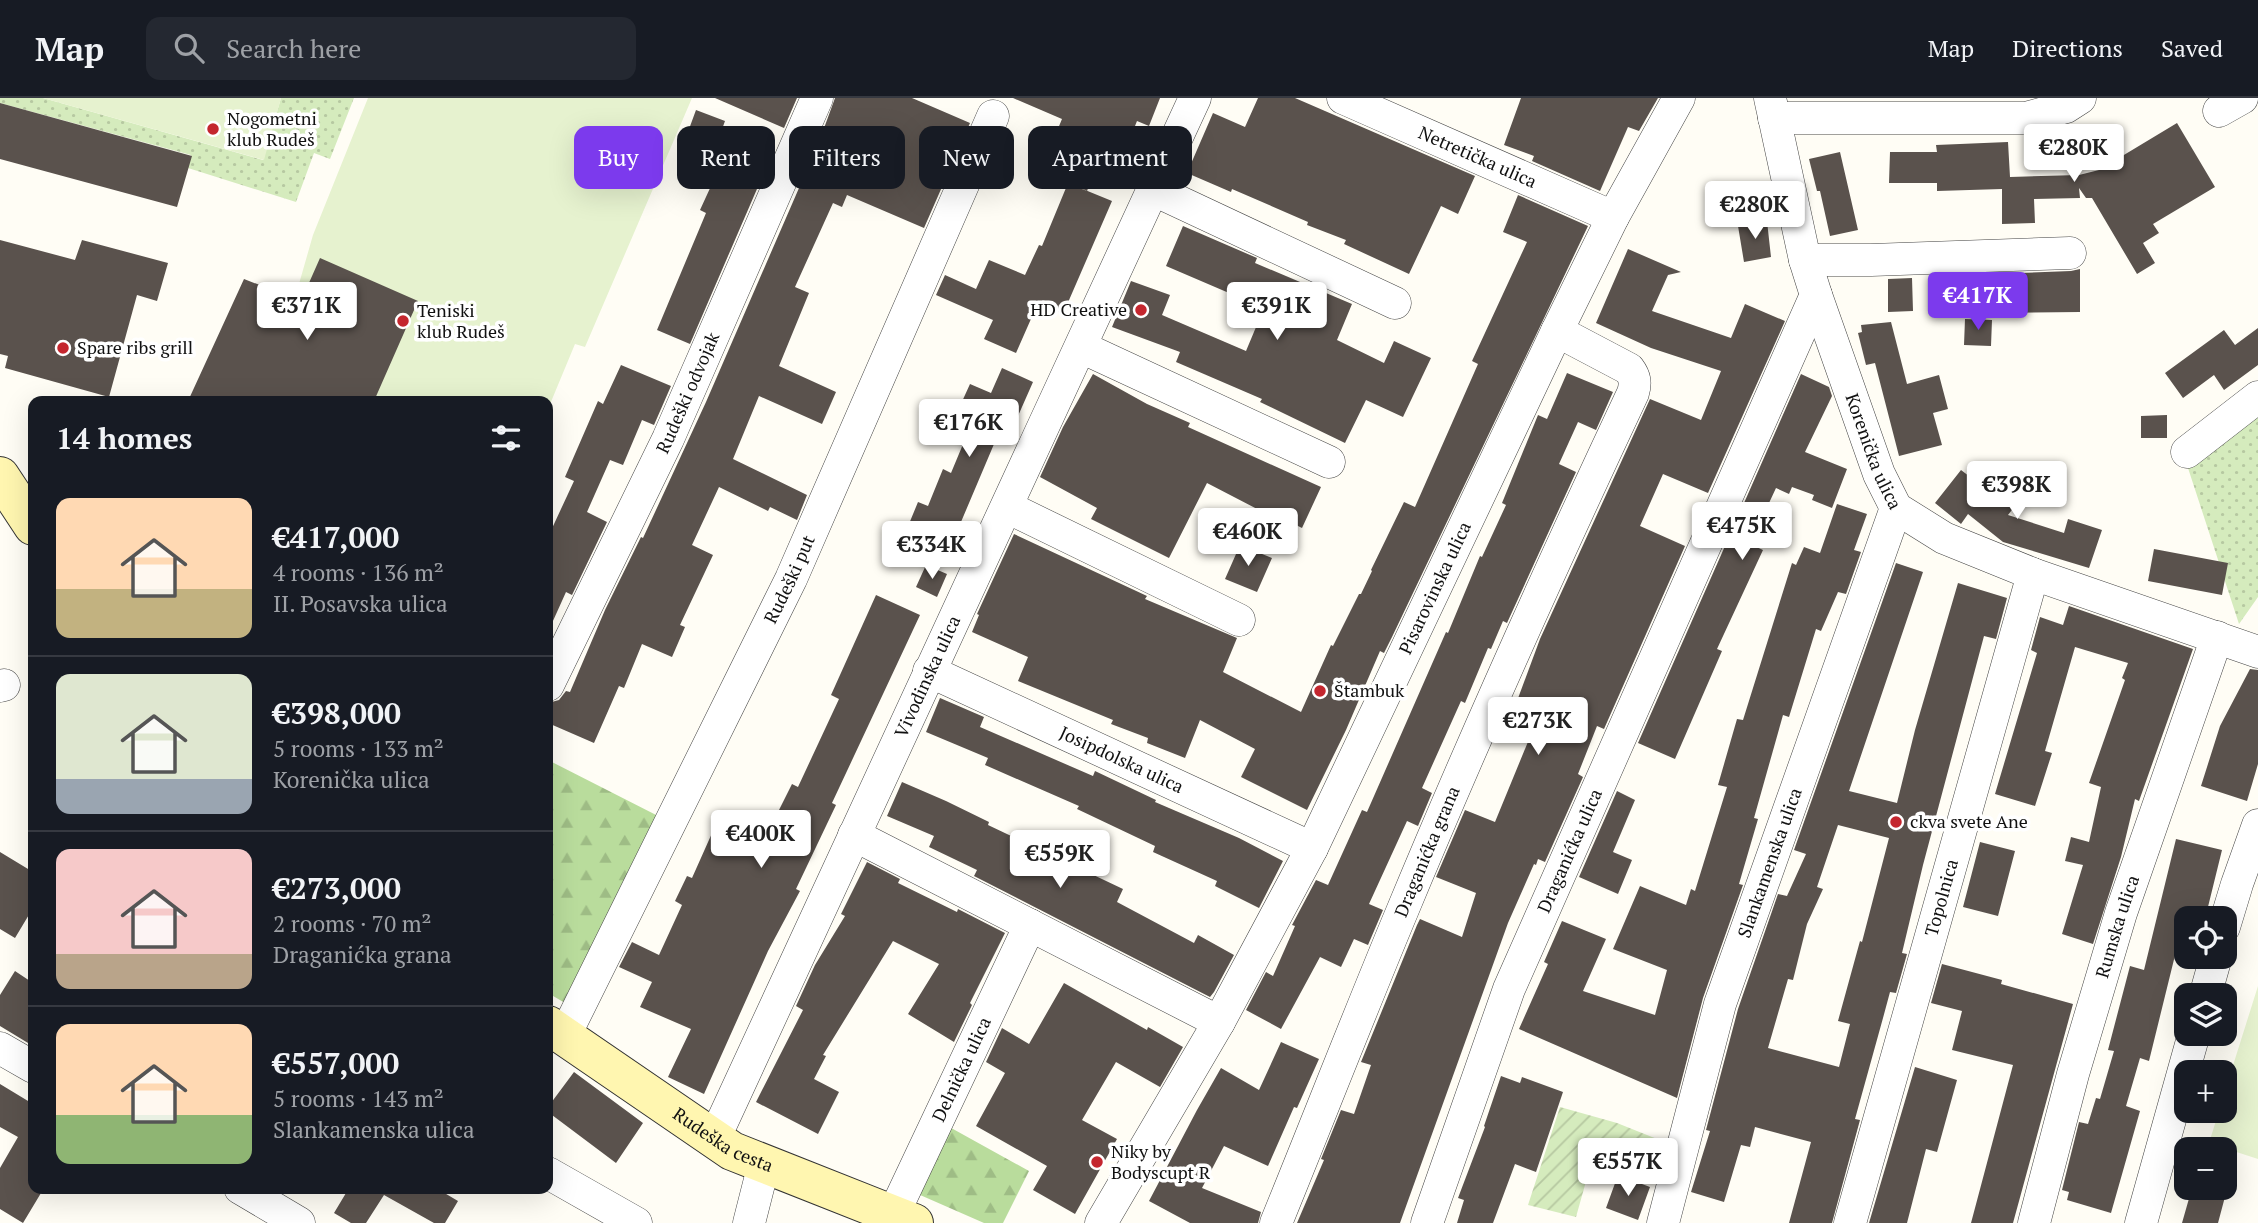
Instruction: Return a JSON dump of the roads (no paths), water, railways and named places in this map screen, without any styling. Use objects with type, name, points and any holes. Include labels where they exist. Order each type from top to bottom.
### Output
[{"type":"street","name":"Rudeški odvojak","points":[[553,675],[668,439],[817,98]]},
{"type":"street","name":"Vivodinska ulica","points":[[712,1138],[722,1122],[1195,98]]},
{"type":"street","name":"Netretička ulica","points":[[1343,98],[1614,216]]},
{"type":"street","name":"Pisarovinska ulica","points":[[1101,1223],[1219,1022],[1312,848],[1557,331],[1614,216],[1679,98]]},
{"type":"street","points":[[1772,108],[2026,118],[2073,103]]},
{"type":"street","name":"Korenička ulica","points":[[1772,108],[1805,260],[1879,474],[1896,509],[1944,538],[2033,574],[2258,652]]},
{"type":"street","name":"Rudeški put","points":[[557,1030],[791,579],[993,116]]},
{"type":"street","points":[[1154,190],[1395,303]]},
{"type":"street","points":[[1805,260],[2070,253]]},
{"type":"street","name":"Draganićka ulica","points":[[1427,1223],[1509,989],[1816,295]]},
{"type":"street","name":"Draganićka grana","points":[[1276,1223],[1401,914],[1472,748],[1635,385],[1634,376],[1629,369],[1557,331]]},
{"type":"street","points":[[1081,346],[1329,462]]},
{"type":"street","points":[[2187,452],[2258,397]]},
{"type":"street","points":[[0,476],[28,518]]},
{"type":"street","points":[[1007,507],[1239,620]]},
{"type":"street","name":"Slankamenska ulica","points":[[1663,1223],[1720,1004],[1896,509]]},
{"type":"street","name":"Topolnica","points":[[1850,1223],[2033,574]]},
{"type":"street","name":"Rumska ulica","points":[[2034,1223],[2073,1074],[2122,913],[2217,637]]},
{"type":"street","name":"Josipdolska ulica","points":[[929,671],[1312,848]]},
{"type":"street","points":[[2230,906],[2258,824]]},
{"type":"street","points":[[854,835],[1219,1022]]},
{"type":"street","name":"Delnička ulica","points":[[903,1219],[1030,925]]},
{"type":"street","name":"Rudeška cesta","points":[[557,1030],[732,1151],[903,1219]]},
{"type":"street","points":[[2141,1223],[2190,1046]]},
{"type":"street","points":[[0,1048],[28,1065]]},
{"type":"street","points":[[749,1223],[764,1164]]},
{"type":"street","points":[[553,1175],[636,1223]]},
{"type":"street","points":[[250,1194],[299,1223]]},
{"type":"place","name":"Nogometni klub Rudeš","points":[[213,129]]},
{"type":"place","name":"HD Creative","points":[[1141,310]]},
{"type":"place","name":"Teniski klub Rudeš","points":[[403,321]]},
{"type":"place","name":"Spare ribs grill","points":[[63,348]]},
{"type":"place","name":"Štambuk","points":[[1320,691]]},
{"type":"place","name":"ckva svete Ane","points":[[1896,822]]},
{"type":"place","name":"Niky by Bodyscupt R","points":[[1097,1162]]}]
